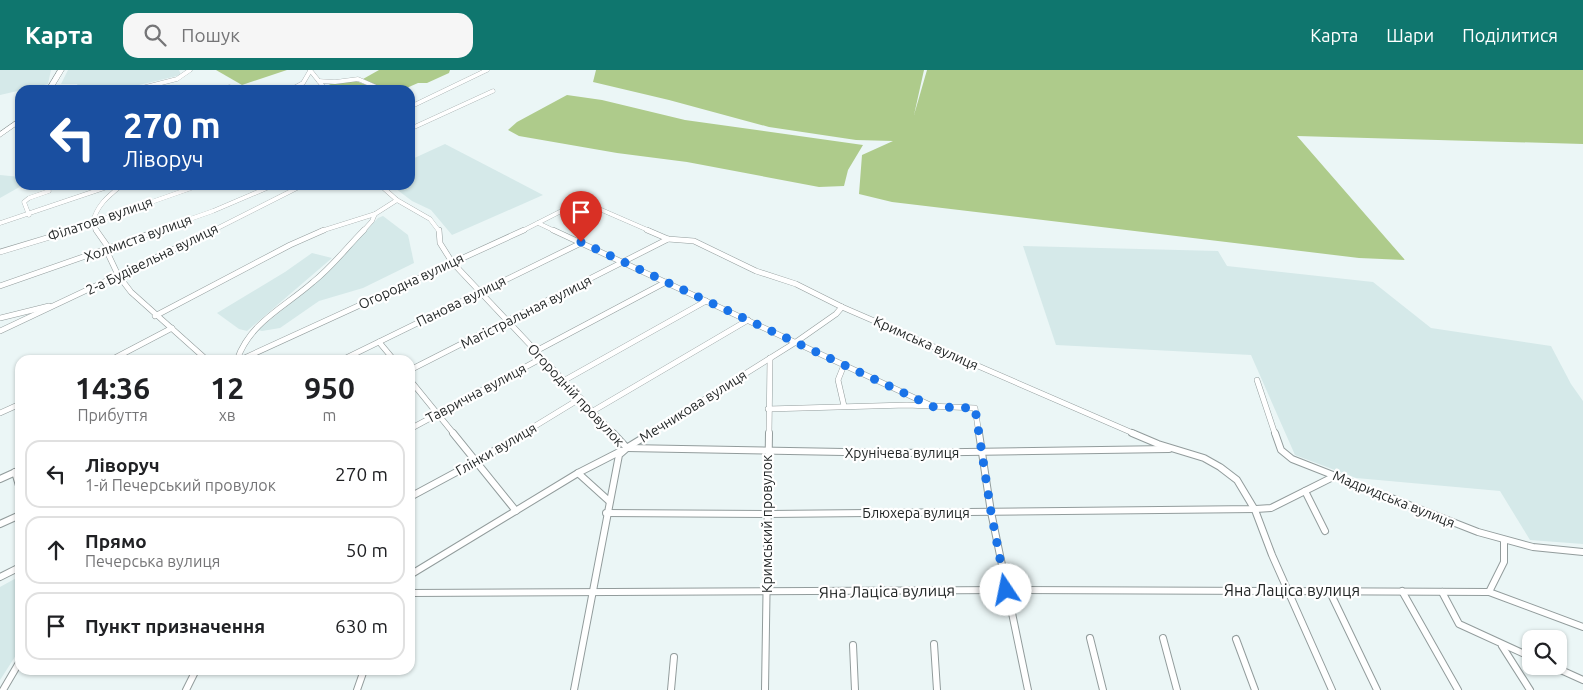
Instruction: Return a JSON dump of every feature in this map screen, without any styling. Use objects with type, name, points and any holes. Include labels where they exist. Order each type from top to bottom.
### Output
[{"type":"main road","points":[[52,85],[61,70]]},
{"type":"main road","points":[[0,135],[15,124]]},
{"type":"street","points":[[299,85],[303,83],[310,70],[322,85]]},
{"type":"street","points":[[416,104],[487,70]]},
{"type":"street","points":[[153,85],[176,79],[188,71]]},
{"type":"street","points":[[319,81],[334,82],[358,79],[372,85]]},
{"type":"street","points":[[417,126],[493,91]]},
{"type":"street","points":[[0,223],[29,215],[99,190]]},
{"type":"street","points":[[116,190],[95,209],[92,224],[108,247],[107,252],[118,276],[132,294],[155,316],[172,328],[202,355]]},
{"type":"street","name":"Філатова вулиця","points":[[0,252],[92,224],[186,190]]},
{"type":"street","name":"Холмиста вулиця","points":[[0,286],[213,211],[262,190]]},
{"type":"street","name":"2-а Будівельна вулиця","points":[[0,331],[60,304],[293,190]]},
{"type":"street","name":"Огородній провулок","points":[[385,190],[396,200],[430,219],[439,230],[440,243],[452,262],[627,448],[619,456],[606,513],[574,690]]},
{"type":"street","points":[[29,215],[24,202],[29,198],[49,191]]},
{"type":"street","points":[[155,316],[195,298],[274,253],[354,219],[375,214],[396,200]]},
{"type":"street","name":"Огородна вулиця","points":[[249,355],[310,325],[392,292],[581,201]]},
{"type":"street","name":"Кримська вулиця","points":[[581,201],[668,239],[694,241],[756,271],[796,284],[842,307],[1158,444],[1177,448],[1227,472],[1241,486],[1256,509],[1269,547],[1332,690]]},
{"type":"street","points":[[239,355],[253,330],[314,282],[372,221],[375,214]]},
{"type":"street","points":[[538,223],[934,407]]},
{"type":"street","name":"Магістральная вулиця","points":[[415,368],[668,239]]},
{"type":"street","name":"Панова вулиця","points":[[352,355],[581,242]]},
{"type":"street","points":[[536,351],[666,282]]},
{"type":"street","points":[[565,380],[706,301]]},
{"type":"street","points":[[0,318],[60,304]]},
{"type":"street","name":"Мечникова вулиця","points":[[415,572],[578,473],[627,448],[796,342],[836,314],[842,307]]},
{"type":"street","points":[[593,411],[748,320]]},
{"type":"street","points":[[123,355],[172,328]]},
{"type":"street","points":[[379,342],[390,355]]},
{"type":"street","name":"Таврична вулиця","points":[[415,426],[542,358]]},
{"type":"street","name":"Кримський провулок","points":[[765,690],[769,514],[767,453],[770,358]]},
{"type":"street","points":[[844,365],[838,380],[844,406]]},
{"type":"street","name":"Мадридська вулиця","points":[[1256,380],[1281,450],[1292,459],[1478,532],[1533,547],[1583,552]]},
{"type":"street","points":[[415,386],[516,511]]},
{"type":"street","name":"Глінки вулиця","points":[[415,494],[475,462],[581,398]]},
{"type":"street","points":[[768,409],[907,405],[975,408],[991,512],[1028,690]]},
{"type":"street","points":[[0,413],[15,406]]},
{"type":"street","name":"Хрунічева вулиця","points":[[627,448],[767,453],[981,453],[1177,448]]},
{"type":"street","points":[[0,479],[15,472]]},
{"type":"street","points":[[578,473],[609,500]]},
{"type":"street","name":"Блюхера вулиця","points":[[606,513],[769,514],[1256,509],[1271,508],[1335,476]]},
{"type":"street","points":[[1305,491],[1325,531]]},
{"type":"street","points":[[0,524],[15,517]]},
{"type":"street","points":[[1504,540],[1504,562],[1489,592],[1583,627]]},
{"type":"street","points":[[0,577],[15,570]]},
{"type":"street","name":"Яна Лаціса вулиця","points":[[415,593],[1006,590],[1489,592]]},
{"type":"street","points":[[1330,590],[1377,690]]},
{"type":"street","points":[[1402,591],[1458,690]]},
{"type":"street","points":[[1442,592],[1458,624],[1522,653]]},
{"type":"street","points":[[1090,638],[1103,690]]},
{"type":"street","points":[[1163,638],[1177,690]]},
{"type":"street","points":[[1236,639],[1255,690]]},
{"type":"street","points":[[853,644],[854,690]]},
{"type":"street","points":[[934,644],[938,690]]},
{"type":"street","points":[[1502,644],[1530,690]]},
{"type":"street","points":[[671,690],[674,657]]},
{"type":"street","points":[[2,690],[15,669]]},
{"type":"street","points":[[1567,673],[1583,680]]},
{"type":"street","points":[[186,690],[194,675]]},
{"type":"street","points":[[357,690],[362,675]]},
{"type":"shaded area","points":[[0,70],[51,70],[48,84],[15,85],[15,92],[0,95]]},
{"type":"shaded area","points":[[68,70],[179,70],[181,75],[139,85],[61,84]]},
{"type":"shaded area","points":[[445,144],[543,195],[452,235],[431,210],[412,201],[398,190],[415,190],[415,158]]},
{"type":"shaded area","points":[[0,175],[15,176],[15,190],[0,198]]},
{"type":"shaded area","points":[[383,216],[408,235],[414,263],[363,288],[319,301],[280,328],[258,330],[319,280],[378,218]]},
{"type":"shaded area","points":[[1023,246],[1218,251],[1227,266],[1373,282],[1431,328],[1551,346],[1571,384],[1583,401],[1583,544],[1530,540],[1500,491],[1356,478],[1295,455],[1251,355],[1056,345]]},
{"type":"shaded area","points":[[312,253],[332,258],[247,331],[239,329],[217,313],[285,272]]},
{"type":"shaded area","points":[[15,579],[15,657],[0,680],[0,587]]},
{"type":"green space","points":[[216,70],[287,70],[242,85]]},
{"type":"green space","points":[[379,70],[450,70],[449,73],[427,83],[413,85],[377,85],[363,79]]},
{"type":"green space","points":[[596,70],[924,70],[914,115],[927,70],[1583,70],[1583,144],[1297,136],[1405,260],[1359,258],[892,202],[859,194],[862,155],[893,141],[856,140],[769,127],[593,82]]},
{"type":"green space","points":[[356,81],[366,85],[328,85]]},
{"type":"green space","points":[[567,95],[602,100],[685,120],[863,145],[848,170],[844,186],[819,187],[687,162],[617,153],[519,136],[508,130],[517,122]]},
{"type":"route","points":[[581,242],[934,407],[975,408],[991,512],[1006,590]]}]
